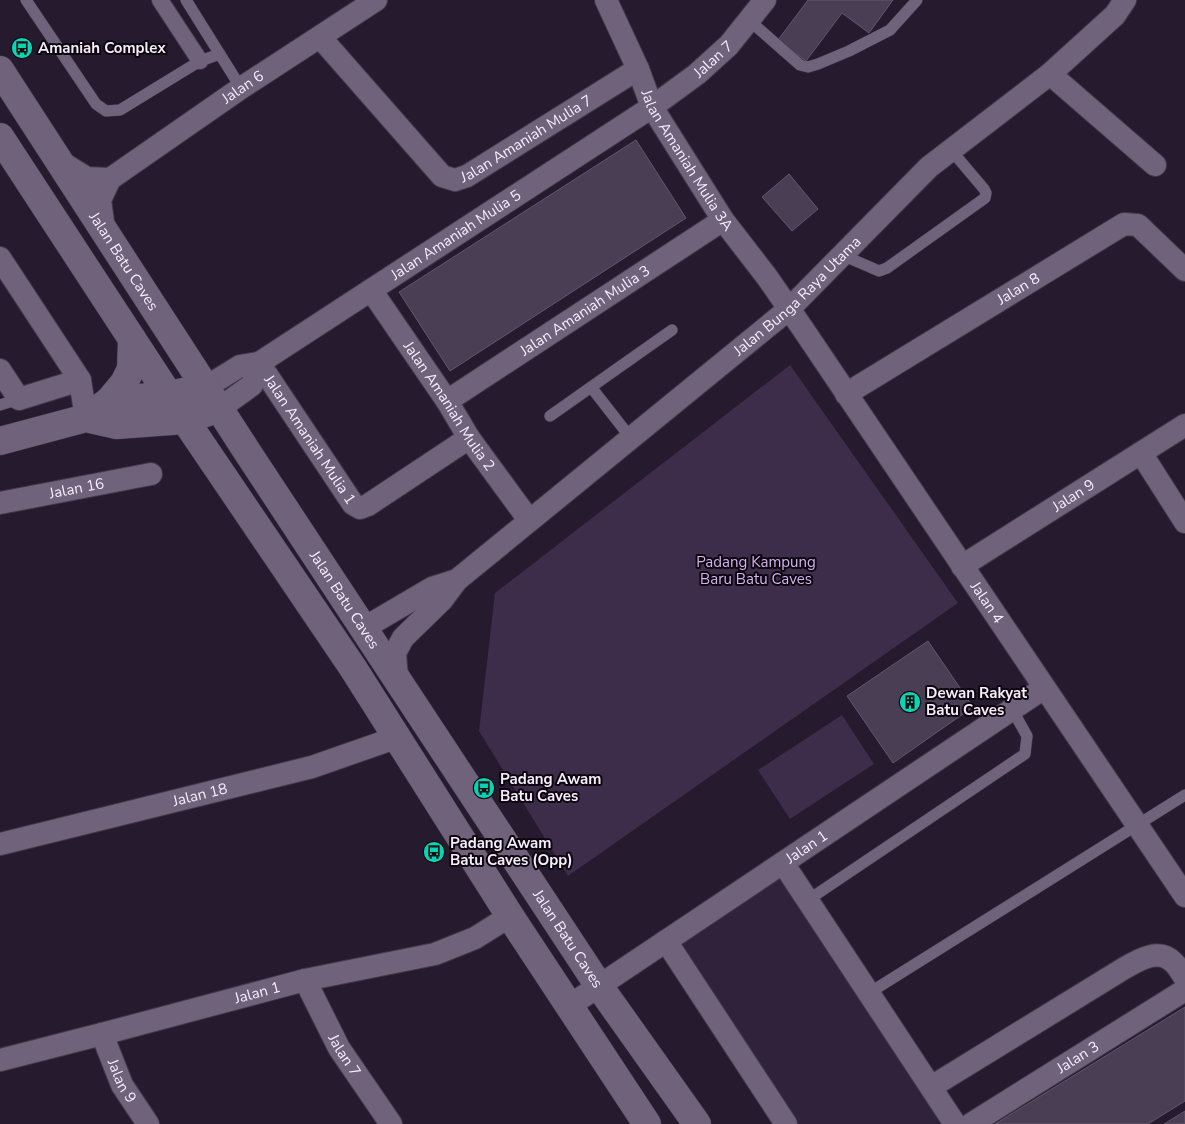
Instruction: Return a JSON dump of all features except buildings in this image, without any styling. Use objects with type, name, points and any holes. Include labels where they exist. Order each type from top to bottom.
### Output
[{"type":"main road","name":"Jalan Batu Caves","points":[[0,70],[599,986],[697,1124]]},
{"type":"main road","name":"Jalan Batu Caves","points":[[0,137],[185,420],[353,668],[510,916],[646,1124]]},
{"type":"main road","points":[[0,441],[86,418],[109,401],[124,383],[131,369],[132,339]]},
{"type":"main road","points":[[109,401],[170,395],[213,398]]},
{"type":"main road","points":[[86,418],[117,425],[185,420],[213,398]]},
{"type":"main road","points":[[353,668],[353,652],[364,628]]},
{"type":"street","points":[[160,0],[200,61]]},
{"type":"street","name":"Jalan 6","points":[[110,179],[241,88],[376,0]]},
{"type":"street","name":"Jalan Amaniah Mulia 3A","points":[[606,0],[638,69],[652,107],[723,220],[789,308]]},
{"type":"street","name":"Jalan 7","points":[[652,107],[697,74],[730,45],[765,0]]},
{"type":"street","name":"Jalan Bunga Raya Utama","points":[[397,678],[395,653],[403,638],[442,600],[457,580],[789,308],[929,167],[1050,74],[1115,15],[1125,0]]},
{"type":"street","name":"Jalan Amaniah Mulia 7","points":[[320,36],[442,176],[455,180],[467,176],[638,69]]},
{"type":"street","points":[[1050,74],[1155,165]]},
{"type":"street","name":"Jalan Amaniah Mulia 5","points":[[259,363],[652,107]]},
{"type":"street","points":[[61,162],[87,178],[110,179],[100,200],[104,229]]},
{"type":"street","name":"Jalan Amaniah Mulia 3","points":[[447,401],[723,220]]},
{"type":"street","name":"Jalan 8","points":[[846,394],[1124,224],[1138,225],[1185,270]]},
{"type":"street","points":[[0,258],[80,380],[86,418]]},
{"type":"street","name":"Jalan Amaniah Mulia 2","points":[[371,290],[447,401],[469,438],[529,520]]},
{"type":"street","name":"Jalan 4","points":[[789,308],[1185,896]]},
{"type":"street","points":[[213,398],[252,385],[259,363]]},
{"type":"street","name":"Jalan Amaniah Mulia 1","points":[[259,363],[353,504],[360,508],[368,505],[469,438]]},
{"type":"street","points":[[0,370],[9,402],[80,380]]},
{"type":"street","name":"Jalan 9","points":[[962,566],[1185,425]]},
{"type":"street","points":[[1141,453],[1185,522]]},
{"type":"street","name":"Jalan 16","points":[[0,503],[151,474]]},
{"type":"street","name":"Jalan Bunga Raya Utama","points":[[364,628],[432,588],[457,580]]},
{"type":"street","name":"Jalan 1","points":[[569,1006],[1044,688]]},
{"type":"street","name":"Jalan 18","points":[[0,844],[312,767],[398,737]]},
{"type":"street","points":[[783,863],[955,1124]]},
{"type":"street","name":"Jalan 1","points":[[0,1060],[305,980],[434,954],[475,938],[510,916]]},
{"type":"street","points":[[666,942],[786,1124]]},
{"type":"street","points":[[931,1088],[1146,956],[1158,955],[1172,961],[1185,978]]},
{"type":"street","name":"Jalan 7","points":[[305,980],[339,1048],[391,1124]]},
{"type":"street","name":"Jalan 3","points":[[971,1124],[1185,990]]},
{"type":"street","name":"Jalan 9","points":[[102,1034],[122,1085],[148,1124]]},
{"type":"lane","points":[[26,0],[96,104],[106,111],[120,110],[200,61],[220,54]]},
{"type":"lane","points":[[186,0],[241,88]]},
{"type":"lane","points":[[750,21],[800,65],[808,67],[890,30],[917,0]]},
{"type":"lane","points":[[842,255],[879,271],[887,268],[985,198],[986,193],[984,189],[951,150]]},
{"type":"lane","points":[[550,416],[672,330]]},
{"type":"lane","points":[[591,387],[630,438]]},
{"type":"lane","points":[[808,900],[1025,754],[1027,736],[1012,709]]},
{"type":"lane","points":[[869,994],[1185,795]]},
{"type":"shaded area","points":[[780,877],[943,1124],[794,1124],[678,944]]},
{"type":"green space","name":"Padang Kampung Baru Batu Caves","points":[[790,365],[958,603],[568,876],[479,731],[495,593]]},
{"type":"green space","points":[[842,715],[874,764],[790,819],[758,770]]},
{"type":"place","name":"Amaniah Complex","points":[[22,48]]},
{"type":"place","name":"Dewan Rakyat Batu Caves","points":[[910,702]]},
{"type":"place","name":"Padang Awam Batu Caves","points":[[484,788]]},
{"type":"place","name":"Padang Awam Batu Caves (Opp)","points":[[434,852]]}]
